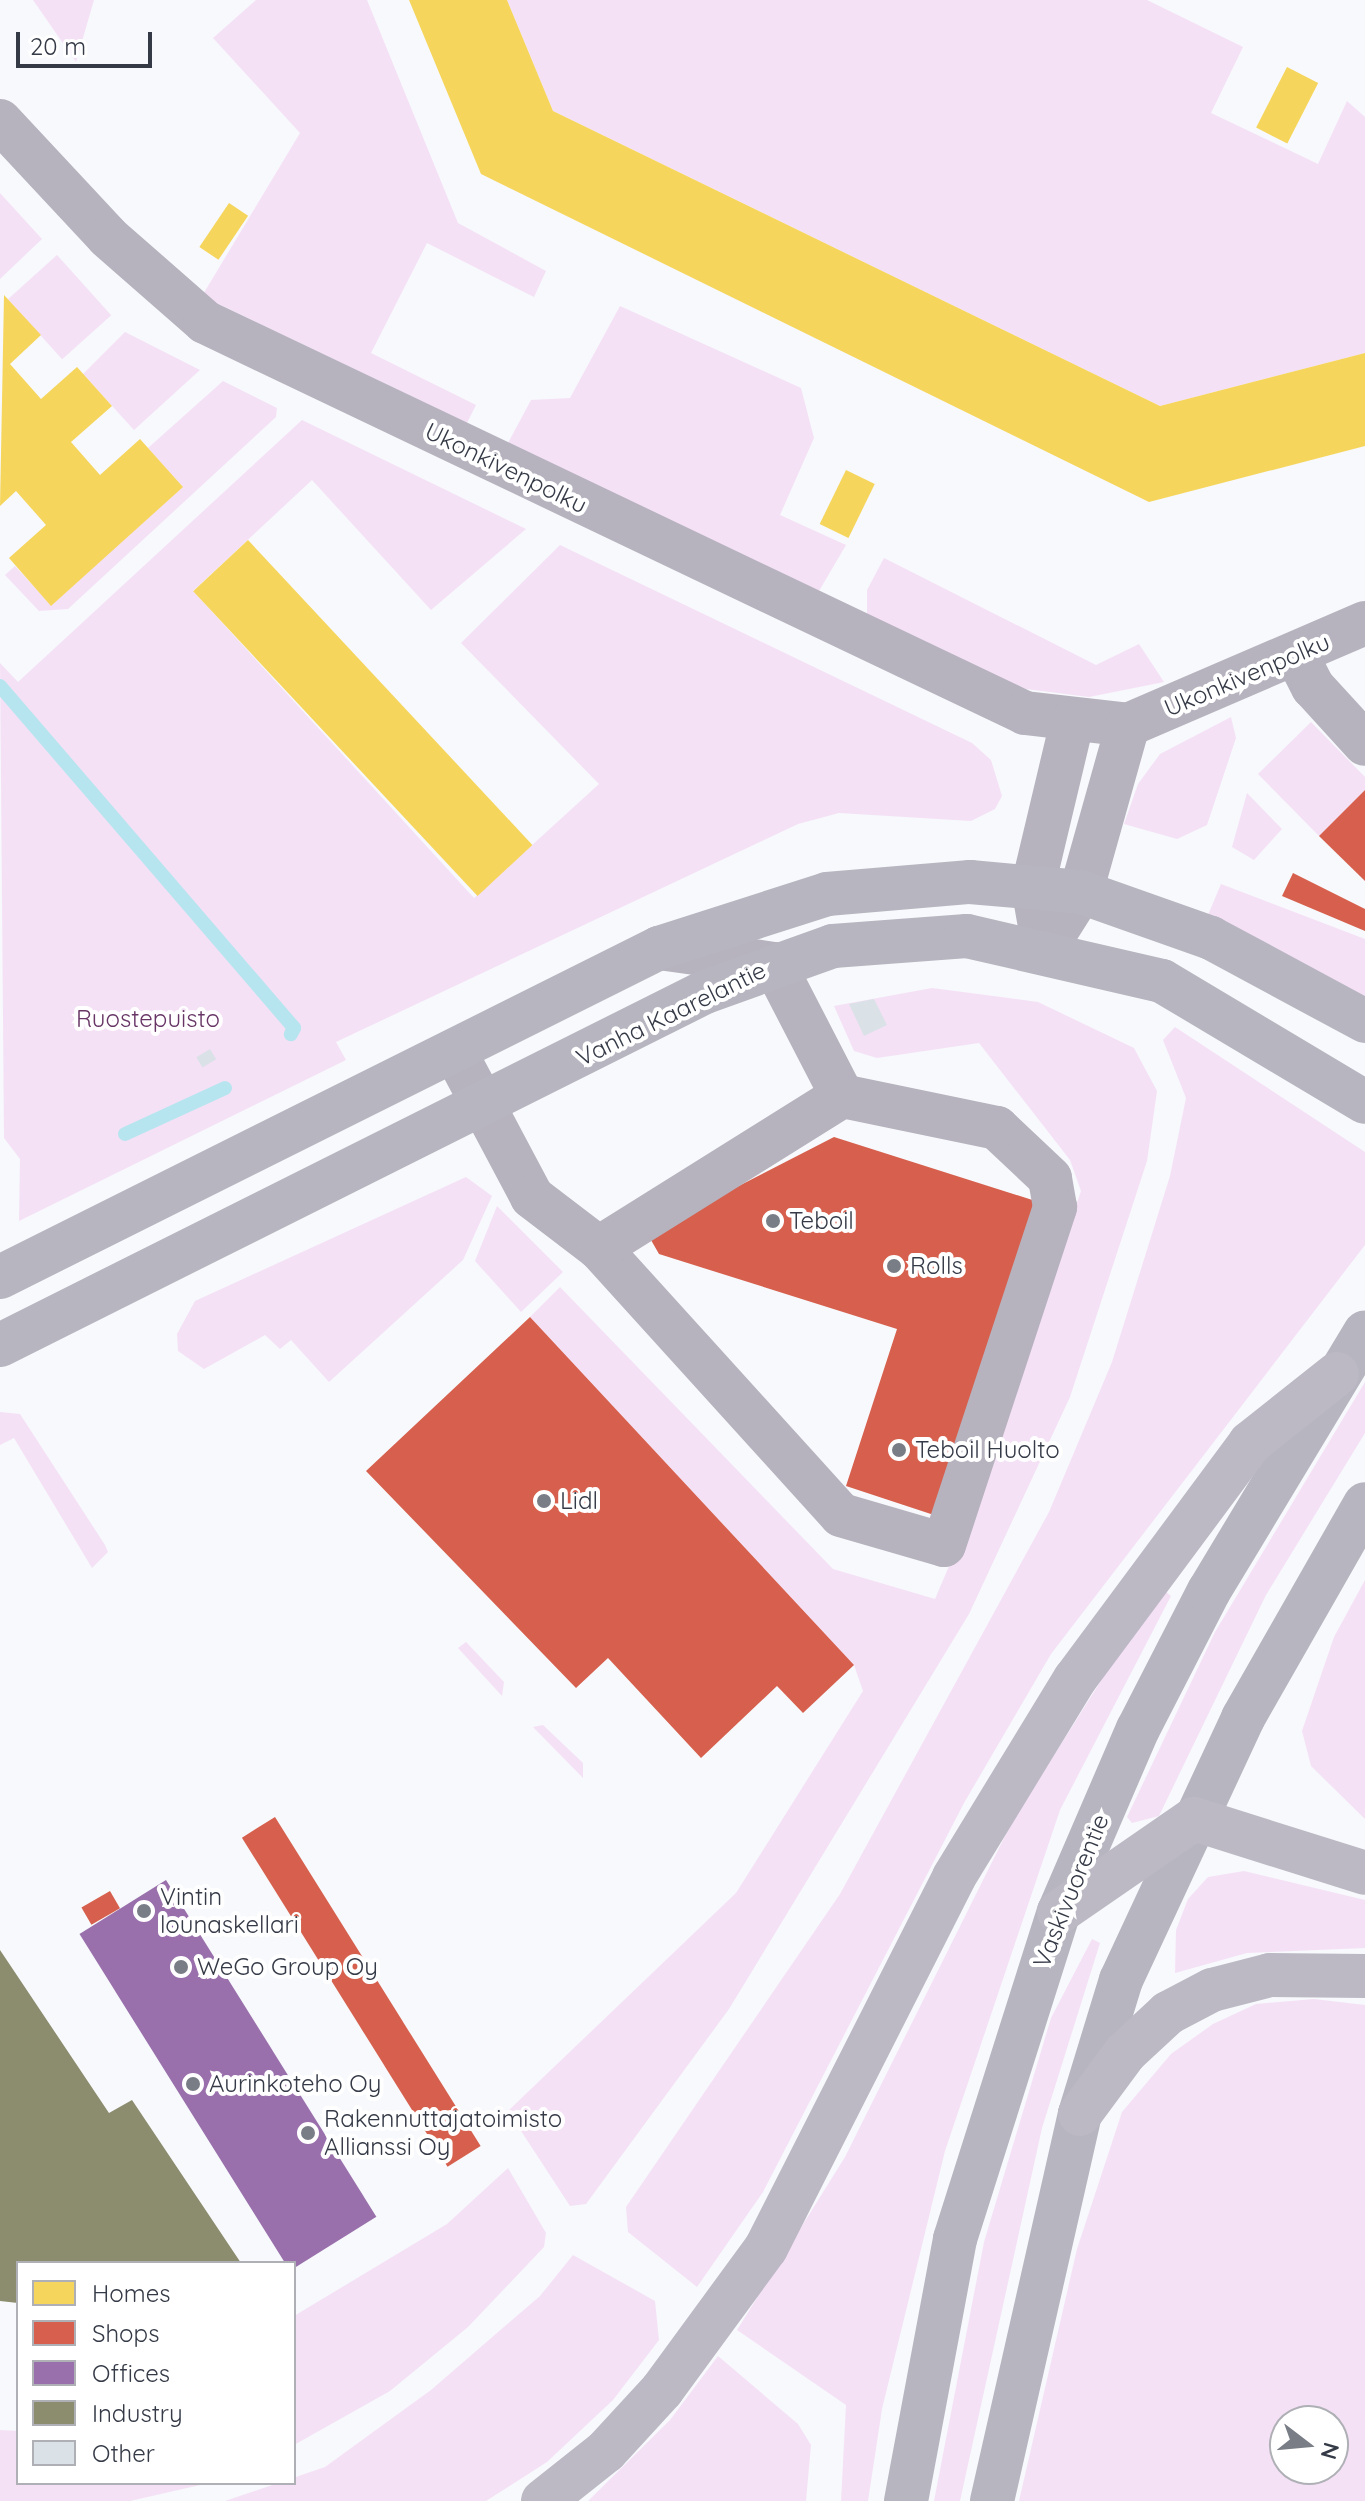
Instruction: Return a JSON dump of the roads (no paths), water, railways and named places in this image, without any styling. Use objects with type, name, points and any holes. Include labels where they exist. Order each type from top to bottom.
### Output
[{"type":"highway","points":[[543,2501],[606,2451],[662,2390],[766,2248],[954,1877],[1075,1679],[1250,1443],[1337,1374]]},
{"type":"highway","points":[[1059,1912],[1194,1819],[1365,1873]]},
{"type":"highway","points":[[1080,2114],[1136,2043],[1168,2013],[1212,1990],[1270,1975],[1365,1976]]},
{"type":"main road","points":[[0,1277],[659,948],[827,894],[955,883],[1033,886],[1081,892],[1211,938],[1365,1021]]},
{"type":"main road","name":"Vanha Kaarelantie","points":[[0,1345],[485,1105],[705,992],[774,964],[833,946],[939,935],[1045,949],[1184,990],[1365,1102]]},
{"type":"main road","name":"Vaskivuorentie","points":[[906,2501],[955,2239],[1059,1912],[1138,1729],[1209,1591],[1365,1332]]},
{"type":"main road","points":[[992,2501],[1080,2114],[1121,1980],[1194,1819],[1365,1504]]},
{"type":"street","name":"Ukonkivenpolku","points":[[0,121],[108,237],[205,322],[1025,713],[1072,722],[1128,725],[1365,623]]},
{"type":"street","points":[[1296,654],[1313,687],[1365,744]]},
{"type":"street","points":[[1045,949],[1033,886],[1072,722]]},
{"type":"street","points":[[1045,949],[1081,892],[1128,725]]},
{"type":"street","points":[[659,948],[774,964],[842,1096]]},
{"type":"street","points":[[455,1052],[532,1197],[599,1248],[841,1515],[944,1545],[1055,1207],[1050,1178],[997,1128],[842,1096],[599,1248]]},
{"type":"waterway","points":[[0,686],[294,1028],[291,1034]]},
{"type":"waterway","points":[[125,1134],[225,1088]]},
{"type":"place","name":"Teboil","points":[[773,1221]]},
{"type":"place","name":"Rolls","points":[[894,1266]]},
{"type":"place","name":"Teboil Huolto","points":[[899,1450]]},
{"type":"place","name":"Lidl","points":[[544,1501]]},
{"type":"place","name":"Vintin lounaskellari","points":[[144,1911]]},
{"type":"place","name":"WeGo Group Oy","points":[[181,1967]]},
{"type":"place","name":"Aurinkoteho Oy","points":[[193,2084]]},
{"type":"place","name":"Rakennuttajatoimisto Allianssi Oy","points":[[308,2133]]},
{"type":"park label","name":"Ruostepuisto","points":[[148,1019]]}]
